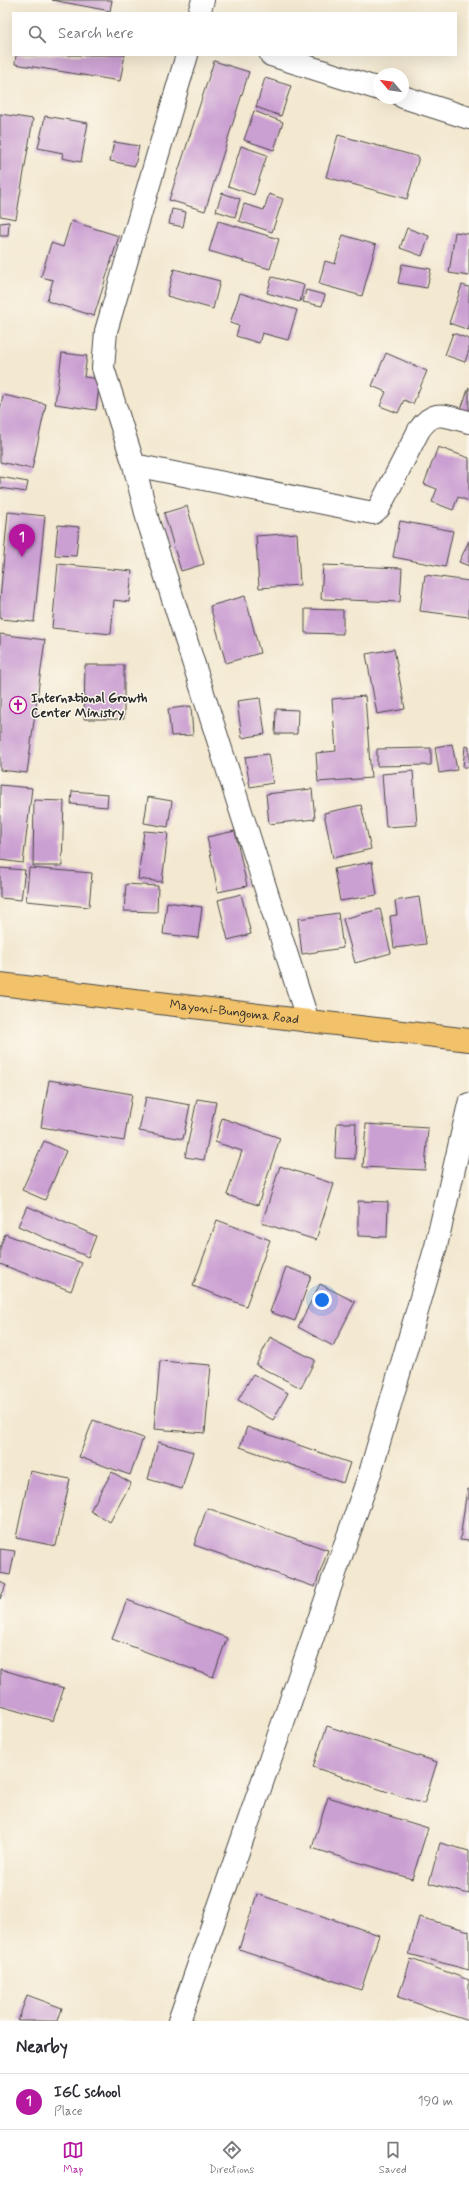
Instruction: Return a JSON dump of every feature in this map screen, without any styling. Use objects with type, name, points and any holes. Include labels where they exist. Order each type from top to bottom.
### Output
[{"type":"main road","name":"Mayoni-Bungoma Road","points":[[0,984],[469,1040]]},
{"type":"street","points":[[199,12],[203,0]]},
{"type":"street","points":[[187,56],[106,331],[103,368],[134,465],[148,521],[308,1021]]},
{"type":"street","points":[[274,56],[373,87]]},
{"type":"street","points":[[409,99],[469,118]]},
{"type":"street","points":[[134,465],[373,513],[379,508],[419,430],[426,420],[434,415],[469,422]]},
{"type":"street","points":[[179,2021],[371,1470],[436,1246],[469,1104]]},
{"type":"building","points":[[52,0],[112,0],[110,11]]},
{"type":"building","points":[[16,56],[125,56],[120,81],[15,64]]},
{"type":"building","points":[[214,61],[249,72],[205,211],[169,200]]},
{"type":"building","points":[[265,78],[291,86],[281,116],[256,107]]},
{"type":"building","points":[[254,111],[283,122],[274,150],[244,140]]},
{"type":"building","points":[[0,114],[33,119],[16,219],[0,216]]},
{"type":"building","points":[[45,116],[88,123],[81,162],[62,158],[63,153],[38,148]]},
{"type":"building","points":[[338,135],[419,157],[407,199],[326,177]]},
{"type":"building","points":[[114,142],[139,146],[135,166],[110,161]]},
{"type":"building","points":[[241,146],[267,155],[254,195],[228,186]]},
{"type":"building","points":[[222,193],[240,199],[235,217],[216,211]]},
{"type":"building","points":[[269,194],[283,199],[272,232],[239,221],[244,204],[264,210]]},
{"type":"building","points":[[172,209],[186,212],[183,227],[169,224]]},
{"type":"building","points":[[71,221],[119,236],[94,316],[47,301],[53,280],[41,277],[51,243],[63,247]]},
{"type":"building","points":[[218,221],[279,239],[270,269],[209,251]]},
{"type":"building","points":[[9,222],[8,236],[0,236],[0,223]]},
{"type":"building","points":[[407,228],[429,236],[422,256],[400,248]]},
{"type":"building","points":[[455,232],[469,234],[469,276],[449,273]]},
{"type":"building","points":[[343,235],[376,245],[362,296],[319,284],[325,261],[335,264]]},
{"type":"building","points":[[402,264],[431,269],[427,288],[398,283]]},
{"type":"building","points":[[174,269],[220,281],[213,309],[167,296]]},
{"type":"building","points":[[272,277],[304,285],[300,302],[267,293]]},
{"type":"building","points":[[462,285],[469,287],[469,330],[449,323]]},
{"type":"building","points":[[306,290],[325,295],[322,306],[303,302]]},
{"type":"building","points":[[240,293],[297,310],[288,340],[262,333],[259,343],[236,336],[239,326],[230,323]]},
{"type":"building","points":[[453,333],[469,339],[469,350],[465,362],[445,355]]},
{"type":"building","points":[[62,353],[87,356],[84,377],[100,379],[96,410],[55,404]]},
{"type":"building","points":[[386,353],[427,371],[413,404],[404,400],[398,413],[380,406],[386,392],[372,386]]},
{"type":"building","points":[[469,387],[469,415],[460,412]]},
{"type":"building","points":[[3,395],[46,404],[32,469],[0,462],[0,410]]},
{"type":"building","points":[[438,447],[469,458],[469,501],[458,497],[453,510],[432,502],[437,489],[424,484]]},
{"type":"building","points":[[0,477],[28,482],[26,492],[0,488]]},
{"type":"building","points":[[187,506],[204,564],[181,571],[164,513]]},
{"type":"building","points":[[8,512],[45,516],[34,622],[0,619],[0,599]]},
{"type":"building","points":[[400,521],[453,531],[445,567],[393,557]]},
{"type":"building","points":[[58,525],[79,527],[76,556],[55,555]]},
{"type":"building","points":[[297,533],[300,585],[259,588],[256,536]]},
{"type":"building","points":[[469,541],[469,566],[459,562]]},
{"type":"building","points":[[58,564],[132,571],[129,602],[114,600],[111,634],[52,628]]},
{"type":"building","points":[[323,565],[402,568],[400,602],[321,599]]},
{"type":"building","points":[[425,575],[469,581],[469,617],[420,611]]},
{"type":"building","points":[[245,596],[260,653],[226,663],[210,606]]},
{"type":"building","points":[[305,609],[343,610],[343,634],[305,633]]},
{"type":"building","name":"International Growth Center Ministry","points":[[0,634],[45,640],[27,773],[0,770]]},
{"type":"building","points":[[394,649],[405,709],[377,714],[366,654]]},
{"type":"building","points":[[85,665],[124,665],[124,719],[84,719]]},
{"type":"building","points":[[365,696],[371,778],[318,782],[316,753],[336,751],[332,699]]},
{"type":"building","points":[[260,698],[265,734],[242,738],[237,701]]},
{"type":"building","points":[[191,706],[193,735],[171,736],[168,709]]},
{"type":"building","points":[[276,709],[298,710],[297,734],[275,734]]},
{"type":"building","points":[[452,744],[457,770],[439,773],[435,747]]},
{"type":"building","points":[[465,746],[469,747],[469,767],[463,767]]},
{"type":"building","points":[[431,748],[431,765],[377,766],[377,749]]},
{"type":"building","points":[[268,754],[273,783],[250,787],[245,757]]},
{"type":"building","points":[[413,771],[417,825],[386,827],[382,774]]},
{"type":"building","points":[[0,785],[32,788],[23,863],[0,860]]},
{"type":"building","points":[[312,789],[315,819],[269,824],[266,794]]},
{"type":"building","points":[[72,791],[108,794],[107,807],[71,804]]},
{"type":"building","points":[[148,797],[172,801],[168,827],[144,823]]},
{"type":"building","points":[[34,800],[64,801],[62,866],[33,866]]},
{"type":"building","points":[[361,805],[371,849],[333,858],[324,813]]},
{"type":"building","points":[[144,831],[168,833],[162,882],[138,879]]},
{"type":"building","points":[[235,831],[247,886],[218,892],[207,837]]},
{"type":"building","points":[[372,862],[377,895],[340,901],[334,869]]},
{"type":"building","points":[[0,868],[25,870],[21,900],[0,898]]},
{"type":"building","points":[[29,868],[92,873],[89,907],[26,901]]},
{"type":"building","points":[[126,884],[158,886],[157,912],[124,911]]},
{"type":"building","points":[[241,894],[251,934],[228,940],[218,900]]},
{"type":"building","points":[[419,897],[426,944],[394,948],[390,916],[397,915],[395,901]]},
{"type":"building","points":[[167,902],[202,907],[198,938],[163,934]]},
{"type":"building","points":[[380,909],[391,953],[355,963],[343,919]]},
{"type":"building","points":[[338,913],[343,948],[302,954],[298,919]]},
{"type":"building","points":[[49,1080],[132,1094],[124,1141],[41,1127]]},
{"type":"building","points":[[146,1097],[190,1105],[183,1139],[139,1131]]},
{"type":"building","points":[[197,1099],[216,1102],[204,1160],[185,1157]]},
{"type":"building","points":[[222,1118],[280,1138],[258,1205],[227,1195],[242,1151],[215,1142]]},
{"type":"building","points":[[337,1123],[356,1123],[355,1159],[335,1158]]},
{"type":"building","points":[[366,1124],[428,1128],[425,1170],[363,1167]]},
{"type":"building","points":[[44,1141],[66,1151],[45,1200],[22,1190]]},
{"type":"building","points":[[280,1166],[334,1184],[316,1240],[262,1223]]},
{"type":"building","points":[[358,1201],[388,1202],[387,1237],[358,1236]]},
{"type":"building","points":[[27,1206],[96,1236],[88,1257],[18,1226]]},
{"type":"building","points":[[217,1220],[270,1240],[246,1306],[193,1286]]},
{"type":"building","points":[[5,1234],[82,1263],[71,1291],[0,1264],[0,1248]]},
{"type":"building","points":[[286,1267],[311,1276],[295,1321],[270,1312]]},
{"type":"building","points":[[320,1284],[355,1302],[333,1346],[298,1327]]},
{"type":"building","points":[[270,1337],[315,1360],[301,1388],[256,1365]]},
{"type":"building","points":[[160,1361],[211,1365],[205,1433],[154,1429]]},
{"type":"building","points":[[253,1374],[288,1393],[273,1420],[238,1400]]},
{"type":"building","points":[[93,1420],[143,1438],[130,1475],[79,1457]]},
{"type":"building","points":[[247,1427],[350,1463],[343,1483],[240,1447]]},
{"type":"building","points":[[158,1442],[193,1452],[182,1489],[148,1479]]},
{"type":"building","points":[[30,1471],[70,1479],[56,1546],[16,1538]]},
{"type":"building","points":[[112,1472],[131,1483],[110,1522],[90,1511]]},
{"type":"building","points":[[467,1489],[469,1489],[469,1541],[460,1540]]},
{"type":"building","points":[[207,1508],[328,1550],[315,1587],[194,1545]]},
{"type":"building","points":[[0,1549],[15,1551],[10,1575],[0,1573]]},
{"type":"building","points":[[0,1582],[6,1585],[0,1599]]},
{"type":"building","points":[[127,1600],[227,1638],[213,1677],[112,1639]]},
{"type":"building","points":[[0,1669],[64,1688],[53,1721],[0,1706]]},
{"type":"building","points":[[327,1726],[437,1762],[424,1804],[313,1767]]},
{"type":"building","points":[[328,1797],[428,1828],[412,1879],[312,1848]]},
{"type":"building","points":[[440,1843],[469,1851],[469,1894],[429,1883]]},
{"type":"building","points":[[257,1894],[379,1935],[361,1990],[239,1949]]},
{"type":"building","points":[[419,1917],[469,1931],[469,1970],[409,1954]]},
{"type":"building","points":[[411,1959],[469,1980],[469,2021],[398,1997]]},
{"type":"building","points":[[27,1995],[62,2008],[58,2021],[18,2021]]},
{"type":"place","name":"IGC school","points":[[22,557]]},
{"type":"place","name":"International Growth Center Ministry","points":[[18,705]]}]
